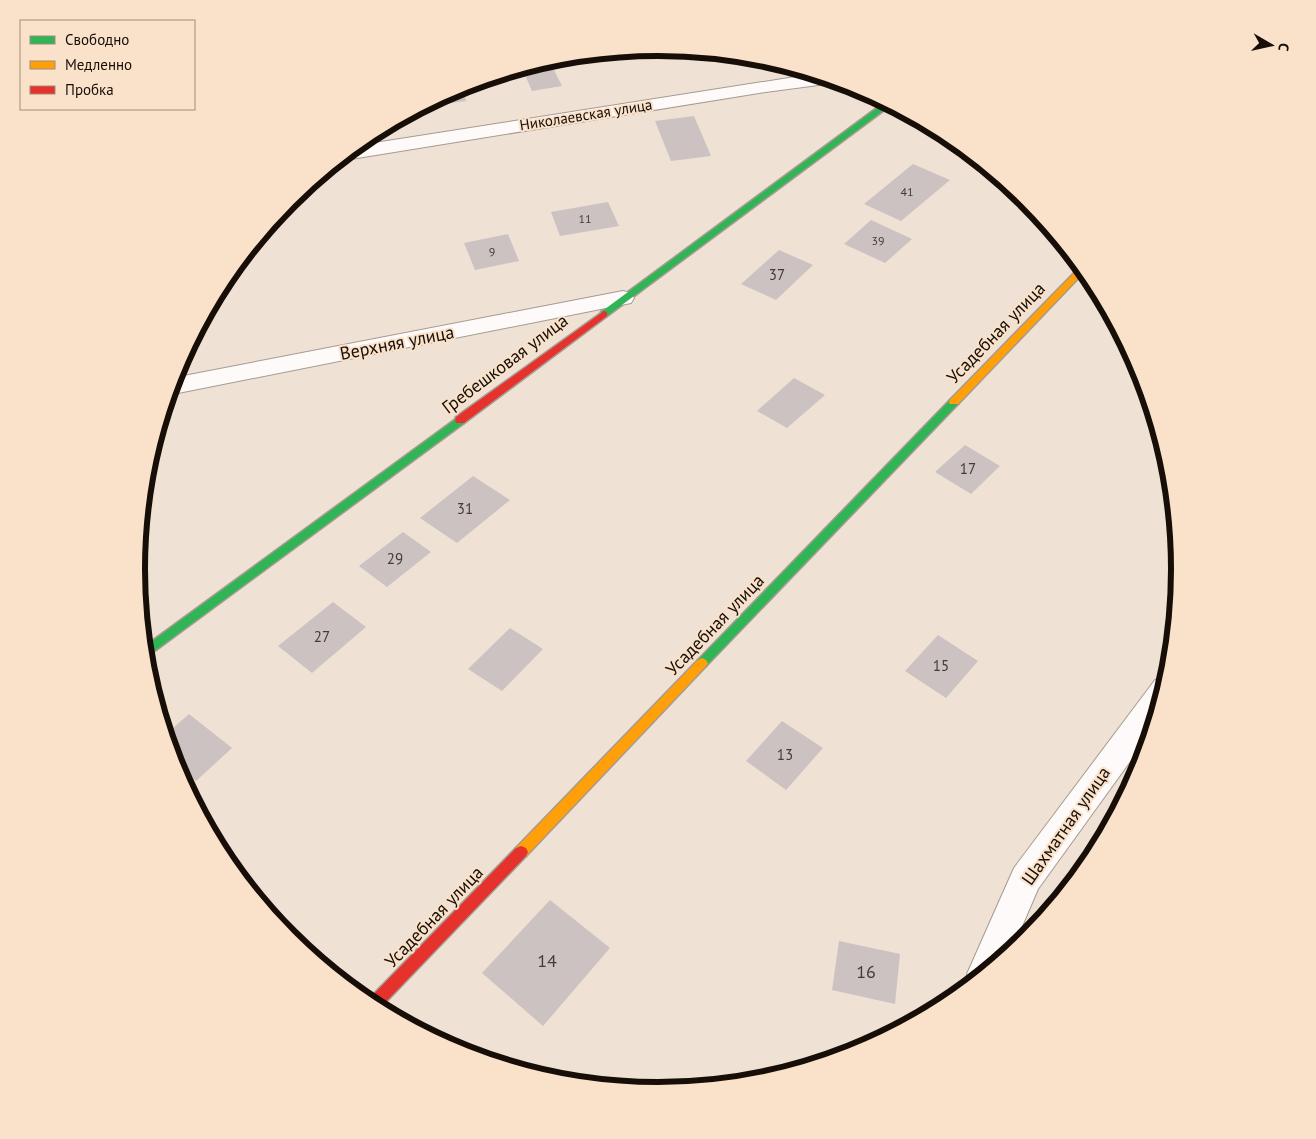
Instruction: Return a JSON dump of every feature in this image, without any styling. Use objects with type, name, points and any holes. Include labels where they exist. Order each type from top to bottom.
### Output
[{"type":"street","name":"Николаевская улица","points":[[361,151],[749,88],[812,80]]},
{"type":"street","name":"Гребешковая улица","points":[[151,648],[883,108]]},
{"type":"street","name":"Усадебная улица","points":[[378,999],[1077,274]]},
{"type":"street","name":"Верхняя улица","points":[[179,385],[623,298]]},
{"type":"street","name":"Шахматная улица","points":[[990,960],[1026,879],[1153,706]]},
{"type":"building","points":[[553,67],[562,86],[532,91],[525,74]]},
{"type":"building","points":[[464,94],[466,101],[441,104]]},
{"type":"building","points":[[694,116],[711,156],[671,161],[655,121]]},
{"type":"building","points":[[913,164],[950,180],[901,221],[864,204]]},
{"type":"building","points":[[608,202],[619,226],[560,236],[551,212]]},
{"type":"building","points":[[871,220],[912,239],[885,263],[844,244]]},
{"type":"building","points":[[508,234],[519,261],[475,270],[464,243]]},
{"type":"building","points":[[779,250],[813,265],[776,300],[741,284]]},
{"type":"building","points":[[794,378],[825,395],[787,428],[757,411]]},
{"type":"building","points":[[965,445],[1000,466],[971,494],[935,472]]},
{"type":"building","points":[[473,476],[510,500],[457,543],[420,518]]},
{"type":"building","points":[[403,532],[431,552],[387,587],[359,566]]},
{"type":"building","points":[[333,602],[366,627],[312,673],[278,646]]},
{"type":"building","points":[[510,628],[543,649],[502,691],[468,669]]},
{"type":"building","points":[[938,635],[978,661],[946,698],[905,671]]},
{"type":"building","points":[[189,714],[232,748],[196,781],[188,775],[171,730]]},
{"type":"building","points":[[782,721],[823,748],[786,790],[746,761]]},
{"type":"building","points":[[550,900],[610,948],[543,1026],[482,973]]},
{"type":"building","points":[[839,941],[900,954],[895,1004],[832,990]]},
{"type":"traffic: fast","points":[[604,314],[883,108]]},
{"type":"traffic: fast","points":[[702,663],[954,402]]},
{"type":"traffic: fast","points":[[151,648],[460,420]]},
{"type":"traffic: slow","points":[[954,402],[1077,274]]},
{"type":"traffic: slow","points":[[521,852],[702,663]]},
{"type":"traffic: jam","points":[[460,420],[604,314]]},
{"type":"traffic: jam","points":[[378,999],[521,852]]}]
